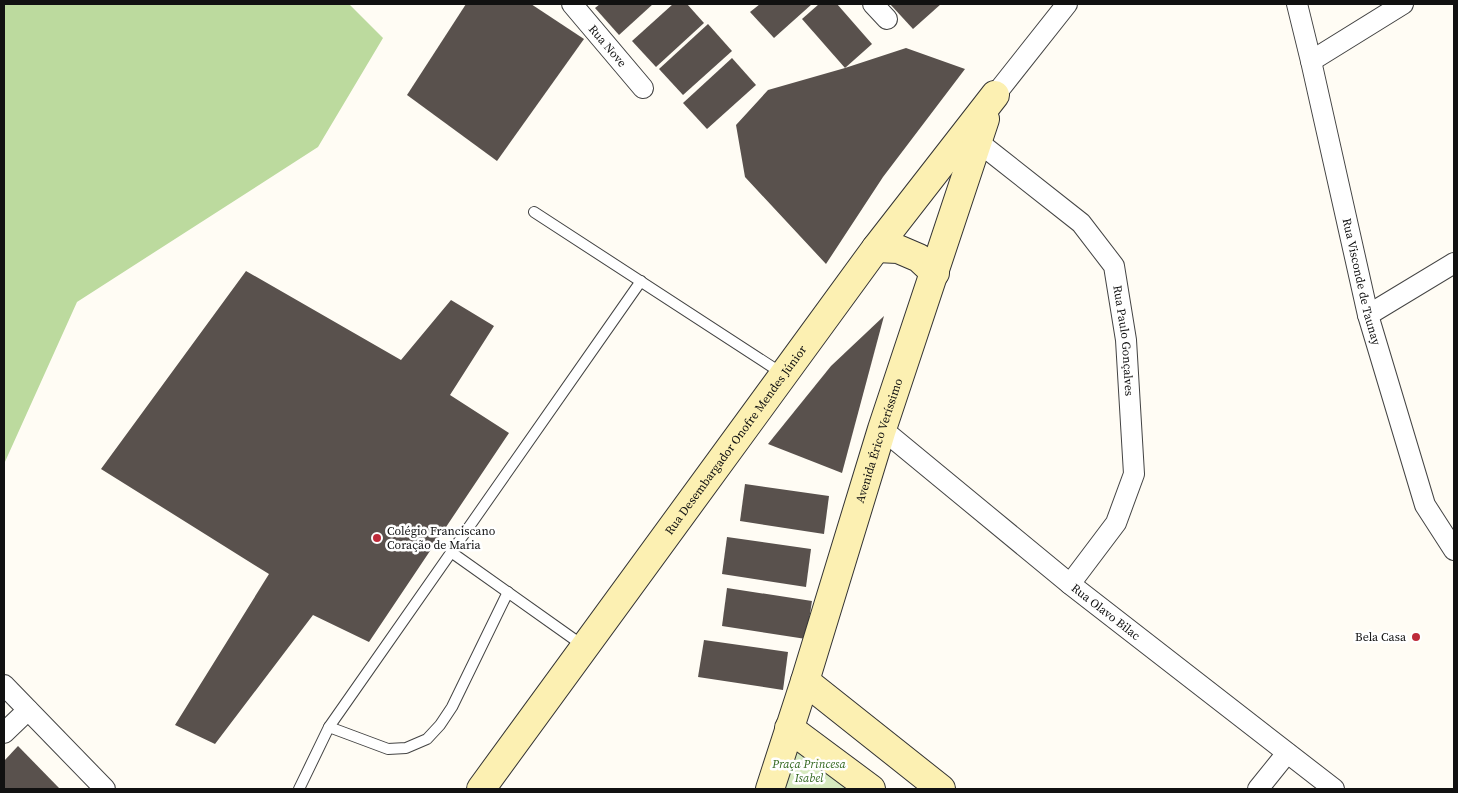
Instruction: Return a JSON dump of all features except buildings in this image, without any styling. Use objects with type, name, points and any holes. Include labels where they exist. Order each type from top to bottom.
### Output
[{"type":"street","name":"Rua Nove","points":[[572,4],[643,88]]},
{"type":"street","points":[[873,4],[887,19]]},
{"type":"street","points":[[995,94],[1067,4]]},
{"type":"street","name":"Rua Visconde de Taunay","points":[[1296,4],[1311,61],[1368,315],[1425,504],[1454,550]]},
{"type":"street","points":[[1311,61],[1403,4]]},
{"type":"street","name":"Avenida Érico Veríssimo","points":[[770,789],[882,429],[977,141],[995,94]]},
{"type":"street","name":"Rua Desembargador Onofre Mendes Júnior","points":[[481,789],[876,248],[995,94]]},
{"type":"street","name":"Rua Paulo Gonçalves","points":[[977,141],[1081,223],[1114,266],[1126,340],[1134,474],[1116,523],[1070,584]]},
{"type":"street","points":[[876,248],[898,249],[919,258],[935,273]]},
{"type":"street","points":[[1368,315],[1454,263]]},
{"type":"street","name":"Rua Olavo Bilac","points":[[882,429],[1070,584],[1334,789]]},
{"type":"street","points":[[805,681],[941,789]]},
{"type":"street","points":[[4,685],[105,789]]},
{"type":"street","points":[[4,733],[28,710]]},
{"type":"street","points":[[789,728],[871,789]]},
{"type":"street","points":[[1258,789],[1287,753]]},
{"type":"lane","points":[[534,212],[784,374]]},
{"type":"lane","points":[[299,789],[329,727],[640,281]]},
{"type":"lane","points":[[451,552],[586,647]]},
{"type":"lane","points":[[329,727],[388,749],[406,748],[427,739],[440,725],[452,707],[508,592]]},
{"type":"green space","points":[[4,4],[349,4],[383,38],[318,147],[77,302],[4,464]]},
{"type":"green space","name":"Praça Princesa Isabel","points":[[798,740],[863,789],[785,789]]},
{"type":"place","name":"Colégio Franciscano Coração de Maria","points":[[377,538]]},
{"type":"place","name":"Bela Casa","points":[[1416,637]]}]
